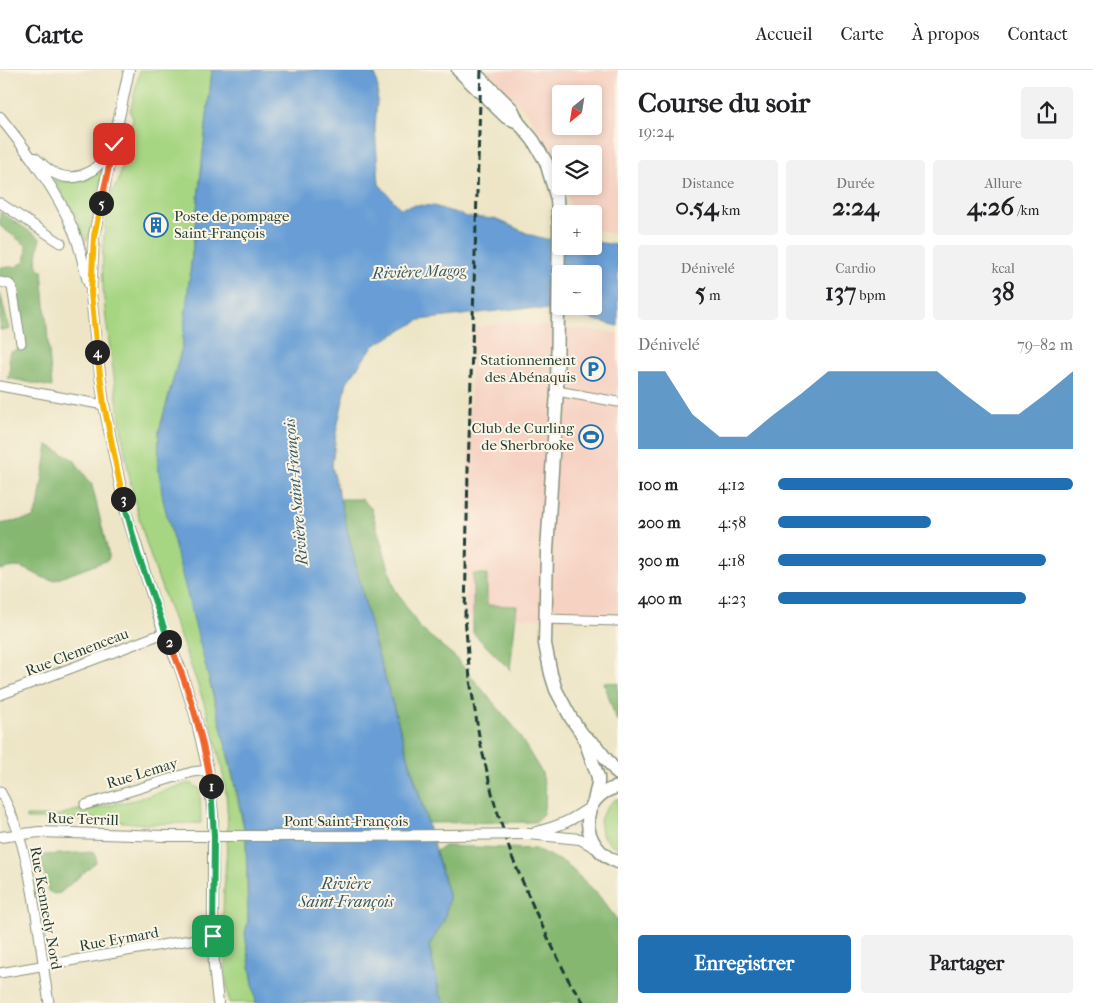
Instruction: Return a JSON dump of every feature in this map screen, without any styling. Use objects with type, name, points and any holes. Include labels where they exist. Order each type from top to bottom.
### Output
[{"type":"main road","points":[[458,70],[506,117],[518,122]]},
{"type":"main road","points":[[472,70],[512,108],[518,122],[533,140],[546,162],[557,199],[559,228],[557,391],[544,618],[545,644],[550,674],[563,704],[583,734],[596,746],[618,774]]},
{"type":"main road","points":[[583,734],[598,777],[588,823],[592,841],[602,854],[618,862]]},
{"type":"main road","points":[[593,804],[602,794],[618,786]]},
{"type":"street","points":[[91,293],[94,236],[128,70]]},
{"type":"street","points":[[0,116],[26,151],[68,218],[75,234],[91,293],[104,405],[126,509],[164,633],[180,668],[195,714],[208,770],[213,815],[213,936],[218,1003]]},
{"type":"street","points":[[26,151],[52,172],[62,176],[78,177],[99,165],[114,144]]},
{"type":"street","points":[[0,203],[61,243]]},
{"type":"street","points":[[0,282],[10,284],[12,287],[21,344]]},
{"type":"street","points":[[0,386],[104,405]]},
{"type":"street","points":[[557,391],[618,402]]},
{"type":"street","points":[[544,618],[618,621]]},
{"type":"street","name":"Rue Clemenceau","points":[[0,695],[164,633]]},
{"type":"street","name":"Rue Lemay","points":[[85,805],[192,772],[208,770]]},
{"type":"street","name":"Rue Kennedy Nord","points":[[0,791],[13,817],[18,834],[34,902],[50,1003]]},
{"type":"street","points":[[528,834],[564,824],[593,804]]},
{"type":"street","name":"Rue Terrill","points":[[0,837],[39,832],[165,836]]},
{"type":"street","points":[[528,834],[580,839],[596,848]]},
{"type":"street","name":"Pont Saint-François","points":[[165,836],[528,834]]},
{"type":"street","name":"Rue Eymard","points":[[0,973],[213,936]]},
{"type":"shaded area","points":[[486,70],[618,70],[618,236],[602,231],[602,205],[570,205],[567,195],[602,195],[602,145],[552,145],[552,152],[529,115]]},
{"type":"shaded area","points":[[508,322],[618,333],[618,621],[465,616],[472,328]]},
{"type":"green space","points":[[140,70],[212,70],[182,347],[159,431],[209,681],[246,838],[248,921],[245,934],[256,1003],[229,1003],[223,926],[227,830],[224,780],[206,710],[157,575],[136,506],[123,438],[107,328],[102,267],[105,227],[112,193],[118,183],[133,118],[130,112]]},
{"type":"green space","points":[[103,168],[86,241],[75,214],[53,179],[67,182],[80,181],[92,176]]},
{"type":"green space","points":[[0,212],[40,238],[36,264],[42,270],[52,387],[7,378],[10,374],[9,353],[25,346],[15,282],[0,277],[0,267],[16,267],[25,261],[27,251],[26,245],[0,226]]},
{"type":"green space","points":[[0,292],[9,329],[0,330]]},
{"type":"green space","points":[[48,445],[74,460],[92,485],[109,556],[108,560],[55,580],[50,580],[21,568],[14,567],[0,570],[0,524],[33,518],[38,508]]},
{"type":"green space","points":[[341,499],[362,499],[371,508],[395,589],[420,628],[454,656],[514,727],[542,773],[546,795],[543,815],[535,822],[428,823],[374,640],[343,517]]},
{"type":"green space","points":[[473,574],[487,574],[487,605],[517,606],[510,670],[473,633]]},
{"type":"green space","points":[[604,682],[618,683],[618,722],[615,717]]},
{"type":"green space","points":[[189,783],[200,789],[201,823],[143,824],[96,819],[26,819],[26,816],[55,816],[135,800]]},
{"type":"green space","points":[[618,798],[618,848],[604,838],[600,824],[601,816],[605,809]]},
{"type":"green space","points":[[445,846],[536,849],[565,863],[596,892],[618,921],[618,1003],[445,1003],[440,995],[429,946],[444,920],[449,898],[436,851]]},
{"type":"green space","points":[[93,852],[96,862],[60,893],[54,894],[48,891],[41,857],[44,855]]},
{"type":"water","name":"Rivière Saint-François","points":[[212,70],[374,70],[378,89],[375,128],[379,184],[400,208],[416,205],[434,206],[468,217],[496,219],[531,235],[552,239],[552,255],[602,255],[602,243],[618,245],[618,326],[575,315],[602,315],[602,265],[552,265],[552,310],[522,308],[420,320],[373,346],[347,382],[336,433],[332,466],[374,640],[449,898],[444,920],[429,946],[440,995],[445,1003],[256,1003],[245,934],[248,921],[246,838],[222,730],[163,500],[158,465],[159,431],[182,347]]},
{"type":"railway","points":[[481,70],[465,616],[470,680],[480,742],[494,801],[512,857],[536,913],[569,981],[584,1003]]},
{"type":"place","name":"Poste de pompage Saint-François","points":[[156,225]]},
{"type":"place","name":"Stationnement des Abénaquis","points":[[593,369]]},
{"type":"place","name":"Club de Curling de Sherbrooke","points":[[591,437]]},
{"type":"route","points":[[114,144],[92,252],[91,293],[99,370],[104,405],[126,509],[138,554],[164,633],[180,668],[205,752],[211,790],[214,836],[212,876],[213,936]]},
{"type":"water label","name":"Rivière Magog","points":[[419,271]]}]
